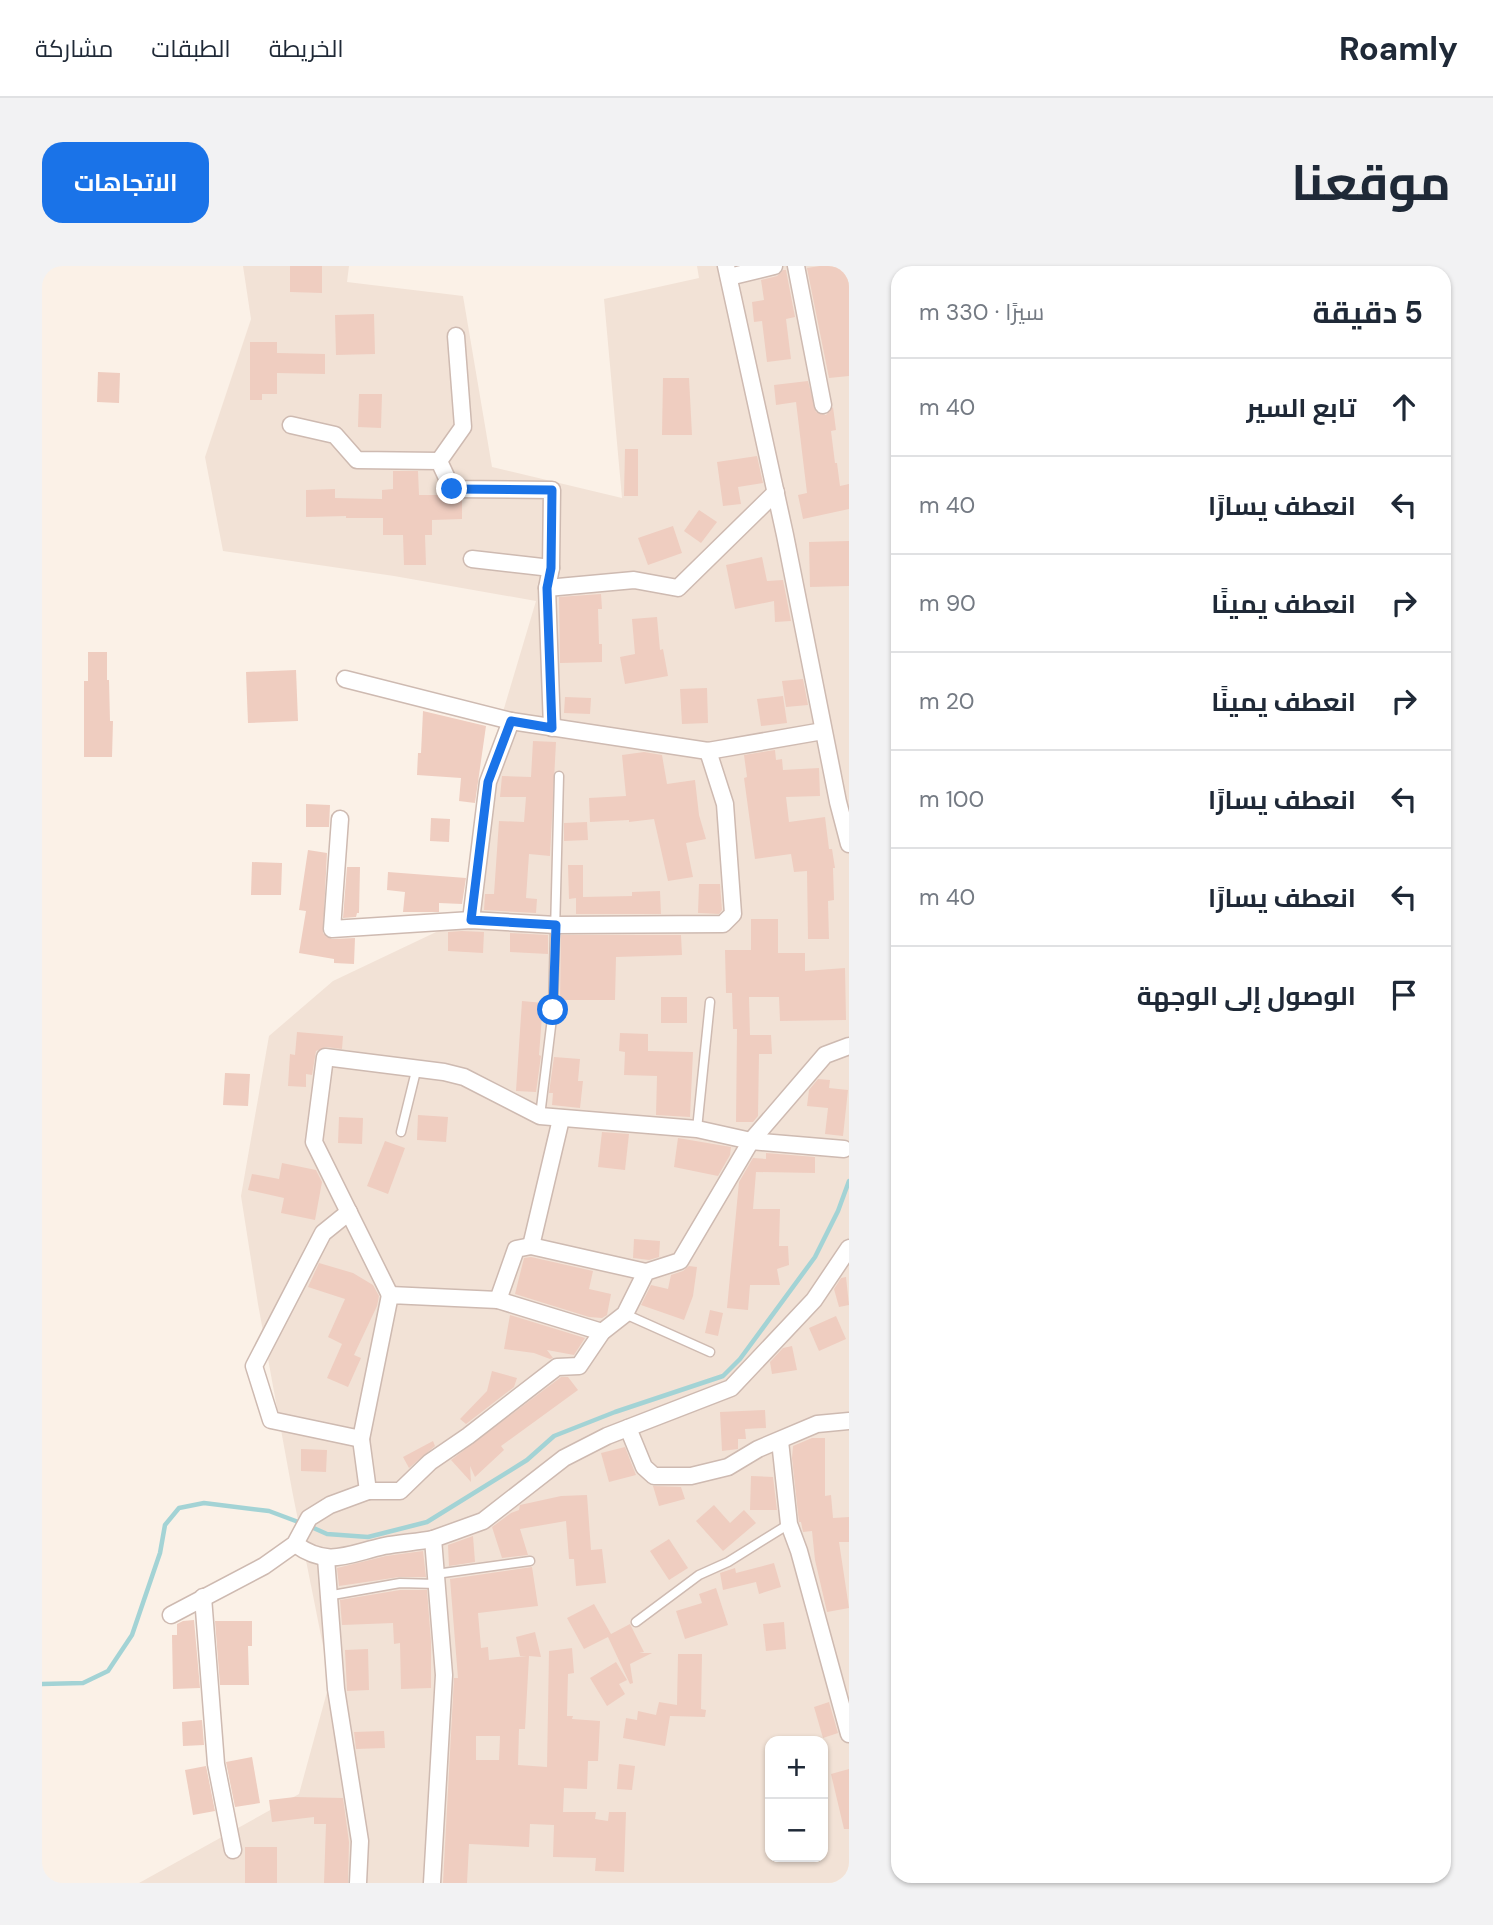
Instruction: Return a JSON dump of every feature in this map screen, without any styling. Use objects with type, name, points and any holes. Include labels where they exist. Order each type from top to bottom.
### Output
[{"type":"street","points":[[774,266],[727,272],[776,492],[824,730],[847,824],[849,844]]},
{"type":"street","points":[[796,266],[823,405]]},
{"type":"street","points":[[439,461],[463,427],[456,336]]},
{"type":"street","points":[[291,425],[335,435],[357,460],[439,461]]},
{"type":"street","points":[[439,461],[452,489],[552,490],[551,568],[547,588],[552,728]]},
{"type":"street","points":[[547,588],[634,580],[678,588],[776,492]]},
{"type":"street","points":[[472,559],[551,568]]},
{"type":"street","points":[[345,679],[511,721],[708,751],[824,730]]},
{"type":"street","points":[[471,920],[488,782],[511,721]]},
{"type":"street","points":[[340,819],[332,929],[471,920],[556,925],[723,924],[733,914],[725,804],[708,751]]},
{"type":"street","points":[[498,1300],[516,1249],[531,1246],[646,1272],[680,1261],[751,1141],[825,1055],[849,1046]]},
{"type":"street","points":[[368,1490],[361,1439],[390,1295],[314,1142],[324,1057],[417,1067],[464,1077],[540,1116],[697,1129],[751,1141],[847,1143]]},
{"type":"street","points":[[531,1246],[561,1119]]},
{"type":"street","points":[[349,1212],[323,1233],[254,1366],[271,1420],[361,1439]]},
{"type":"street","points":[[298,1539],[310,1555],[342,1557],[384,1546],[433,1539],[483,1521],[564,1458],[607,1436],[732,1388],[814,1300],[849,1248]]},
{"type":"street","points":[[171,1615],[264,1566],[298,1539],[309,1518],[330,1504],[368,1490],[400,1491],[430,1461],[468,1436],[557,1367],[579,1366],[602,1332],[625,1314],[646,1272]]},
{"type":"street","points":[[390,1295],[498,1300],[602,1332]]},
{"type":"street","points":[[628,1428],[644,1467],[654,1476],[691,1476],[728,1467],[758,1448],[817,1424],[849,1421]]},
{"type":"street","points":[[780,1441],[789,1524],[799,1551],[849,1734]]},
{"type":"street","points":[[432,1883],[444,1675],[433,1539]]},
{"type":"street","points":[[326,1558],[336,1689],[360,1841],[358,1883]]},
{"type":"street","points":[[203,1597],[216,1764],[233,1850]]},
{"type":"lane","points":[[540,1116],[553,1010],[558,776]]},
{"type":"lane","points":[[697,1129],[710,1003]]},
{"type":"lane","points":[[401,1132],[417,1067]]},
{"type":"lane","points":[[625,1314],[710,1352]]},
{"type":"lane","points":[[636,1622],[699,1576],[728,1562],[789,1524]]},
{"type":"lane","points":[[327,1596],[530,1562]]},
{"type":"shaded area","points":[[243,266],[349,266],[347,282],[463,296],[492,467],[622,498],[604,299],[699,278],[697,266],[849,266],[849,1883],[139,1883],[299,1794],[330,1681],[292,1490],[241,1196],[269,1036],[333,981],[474,914],[497,732],[536,601],[394,576],[223,551],[205,457],[251,319]]},
{"type":"building","points":[[290,266],[322,266],[322,293],[290,292]]},
{"type":"building","points":[[849,266],[849,376],[829,378],[807,268]]},
{"type":"building","points":[[786,270],[795,317],[786,319],[791,359],[767,362],[762,321],[754,322],[752,302],[764,300],[761,280],[777,276]]},
{"type":"building","points":[[374,314],[375,354],[336,355],[335,315]]},
{"type":"building","points":[[250,342],[277,342],[277,353],[325,354],[325,374],[277,373],[277,394],[262,394],[262,400],[250,400]]},
{"type":"building","points":[[98,372],[120,373],[119,403],[97,402]]},
{"type":"building","points":[[663,378],[689,378],[692,435],[662,435]]},
{"type":"building","points":[[808,381],[816,412],[826,415],[833,407],[836,430],[831,431],[835,463],[840,486],[849,484],[849,509],[803,519],[798,495],[807,493],[796,402],[776,405],[774,385]]},
{"type":"building","points":[[359,394],[382,394],[381,428],[358,427]]},
{"type":"building","points":[[625,449],[638,449],[638,496],[624,496]]},
{"type":"building","points":[[757,456],[763,483],[738,487],[741,504],[723,506],[717,462]]},
{"type":"building","points":[[393,471],[418,471],[419,495],[444,495],[462,500],[462,519],[432,520],[432,535],[425,535],[426,565],[404,565],[403,535],[383,535],[383,518],[306,517],[306,490],[335,489],[335,498],[382,499],[382,490],[393,489]]},
{"type":"building","points":[[699,510],[717,522],[701,543],[684,531]]},
{"type":"building","points":[[673,526],[682,553],[648,565],[638,538]]},
{"type":"building","points":[[849,541],[849,586],[810,587],[809,542]]},
{"type":"building","points":[[762,557],[767,581],[783,580],[791,621],[775,622],[774,601],[735,609],[726,565]]},
{"type":"building","points":[[601,594],[602,609],[598,609],[602,662],[560,663],[559,597]]},
{"type":"building","points":[[657,617],[660,650],[663,649],[668,676],[625,684],[620,657],[635,654],[632,619]]},
{"type":"building","points":[[88,652],[107,652],[110,721],[113,721],[112,757],[84,757],[84,681],[88,681]]},
{"type":"building","points":[[296,670],[298,721],[248,723],[246,672]]},
{"type":"building","points":[[803,679],[808,705],[786,707],[782,681]]},
{"type":"building","points":[[707,688],[708,723],[682,724],[680,689]]},
{"type":"building","points":[[783,696],[787,723],[761,726],[757,699]]},
{"type":"building","points":[[565,697],[591,698],[590,714],[564,713]]},
{"type":"building","points":[[423,711],[486,726],[475,803],[459,801],[461,778],[417,775]]},
{"type":"building","points":[[533,741],[556,742],[550,856],[529,854],[526,898],[537,899],[536,913],[484,910],[485,894],[494,894],[499,821],[524,822],[526,797],[500,797],[502,776],[531,777]]},
{"type":"building","points":[[775,750],[776,760],[782,759],[783,770],[819,768],[820,796],[786,797],[789,822],[825,817],[829,849],[832,849],[835,868],[834,900],[828,901],[829,939],[808,939],[807,871],[794,872],[791,854],[755,859],[744,778],[747,777],[744,755]]},
{"type":"building","points":[[644,752],[662,755],[667,784],[695,780],[699,815],[706,839],[686,843],[693,877],[668,881],[654,819],[590,822],[589,798],[626,796],[622,755]]},
{"type":"building","points":[[306,804],[330,805],[329,827],[306,827]]},
{"type":"building","points":[[431,818],[450,819],[449,842],[430,841]]},
{"type":"building","points":[[587,822],[588,840],[564,841],[564,823]]},
{"type":"building","points":[[308,850],[327,853],[323,933],[332,939],[355,938],[354,964],[334,963],[334,959],[299,953],[306,911],[299,910]]},
{"type":"building","points":[[252,862],[282,863],[281,895],[251,895]]},
{"type":"building","points":[[568,865],[583,865],[583,897],[632,896],[632,892],[660,891],[661,914],[576,914],[576,898],[569,899]]},
{"type":"building","points":[[347,867],[360,867],[359,913],[356,917],[343,918]]},
{"type":"building","points":[[388,872],[466,878],[462,904],[439,903],[439,912],[403,912],[405,892],[387,890]]},
{"type":"building","points":[[699,884],[720,884],[722,910],[719,914],[698,913]]},
{"type":"building","points":[[751,919],[778,919],[778,953],[805,953],[805,971],[845,968],[846,1020],[780,1021],[779,997],[749,997],[750,1035],[771,1035],[772,1054],[759,1054],[758,1116],[753,1122],[736,1122],[737,1029],[733,1029],[732,993],[726,993],[725,950],[751,950]]},
{"type":"building","points":[[448,932],[484,932],[483,953],[448,951]]},
{"type":"building","points":[[510,933],[548,935],[548,954],[510,952]]},
{"type":"building","points":[[561,935],[681,935],[682,955],[616,957],[615,1000],[560,1000]]},
{"type":"building","points":[[661,997],[687,997],[687,1023],[661,1023]]},
{"type":"building","points":[[522,1001],[543,1003],[541,1056],[536,1092],[516,1091]]},
{"type":"building","points":[[297,1032],[343,1036],[342,1049],[326,1047],[316,1051],[312,1075],[306,1074],[306,1087],[288,1086],[290,1054],[295,1055]]},
{"type":"building","points":[[620,1033],[648,1034],[648,1051],[693,1052],[690,1117],[656,1115],[657,1076],[624,1075],[625,1052],[619,1051]]},
{"type":"building","points":[[554,1057],[580,1059],[578,1081],[583,1081],[580,1108],[552,1105],[553,1093],[549,1093]]},
{"type":"building","points":[[225,1073],[250,1074],[248,1106],[223,1105]]},
{"type":"building","points":[[818,1079],[830,1080],[829,1088],[848,1090],[843,1136],[825,1134],[828,1108],[807,1106],[809,1090]]},
{"type":"building","points":[[418,1115],[448,1117],[446,1142],[417,1140]]},
{"type":"building","points":[[339,1117],[363,1118],[362,1144],[338,1143]]},
{"type":"building","points":[[602,1132],[629,1134],[625,1170],[598,1167]]},
{"type":"building","points":[[678,1138],[731,1147],[730,1155],[718,1176],[674,1167]]},
{"type":"building","points":[[385,1141],[405,1148],[388,1194],[367,1186]]},
{"type":"building","points":[[766,1153],[815,1157],[815,1173],[756,1172],[753,1209],[780,1209],[779,1246],[788,1246],[789,1265],[777,1269],[780,1285],[750,1285],[748,1310],[727,1308],[739,1182],[753,1158],[766,1159]]},
{"type":"building","points":[[282,1163],[316,1170],[322,1182],[315,1220],[281,1213],[284,1198],[248,1190],[252,1174],[279,1179]]},
{"type":"building","points":[[634,1239],[660,1241],[659,1257],[649,1260],[633,1258]]},
{"type":"building","points":[[531,1257],[593,1271],[589,1289],[611,1294],[607,1315],[602,1318],[589,1317],[515,1294],[524,1258]]},
{"type":"building","points":[[319,1263],[353,1273],[373,1285],[379,1296],[354,1355],[361,1358],[348,1387],[327,1378],[342,1344],[328,1337],[345,1299],[308,1287]]},
{"type":"building","points":[[689,1266],[697,1267],[693,1296],[684,1320],[641,1305],[651,1285],[668,1289],[671,1275]]},
{"type":"building","points":[[846,1277],[849,1305],[839,1307],[834,1289],[841,1278]]},
{"type":"building","points":[[710,1310],[723,1313],[718,1336],[705,1333]]},
{"type":"building","points":[[510,1315],[585,1338],[574,1355],[547,1350],[553,1358],[550,1359],[534,1353],[504,1349]]},
{"type":"building","points":[[836,1316],[846,1339],[819,1351],[809,1328]]},
{"type":"building","points":[[792,1346],[797,1370],[772,1374],[770,1362],[783,1348]]},
{"type":"building","points":[[492,1371],[517,1378],[514,1387],[466,1424],[460,1419],[487,1391]]},
{"type":"building","points":[[561,1377],[568,1377],[578,1390],[501,1446],[504,1450],[475,1477],[470,1466],[471,1482],[451,1460]]},
{"type":"building","points":[[765,1410],[766,1428],[745,1429],[746,1439],[738,1439],[738,1449],[722,1451],[720,1412]]},
{"type":"building","points":[[812,1438],[825,1438],[825,1496],[831,1495],[833,1518],[849,1517],[849,1542],[839,1542],[849,1608],[827,1612],[815,1560],[812,1531],[803,1532],[799,1522],[792,1458],[793,1446]]},
{"type":"building","points":[[433,1441],[435,1446],[409,1468],[403,1457]]},
{"type":"building","points":[[625,1447],[636,1475],[609,1482],[601,1453]]},
{"type":"building","points":[[301,1449],[327,1450],[326,1472],[301,1471]]},
{"type":"building","points":[[751,1476],[773,1477],[777,1510],[750,1510]]},
{"type":"building","points":[[653,1486],[681,1487],[685,1499],[659,1506]]},
{"type":"building","points":[[587,1495],[591,1550],[602,1549],[606,1583],[576,1586],[574,1559],[569,1559],[566,1521],[520,1529],[528,1555],[502,1558],[492,1527],[519,1510],[520,1505],[561,1496]]},
{"type":"building","points":[[714,1505],[730,1523],[744,1510],[756,1523],[723,1551],[696,1521]]},
{"type":"building","points":[[473,1536],[475,1562],[449,1566],[448,1545]]},
{"type":"building","points":[[669,1539],[688,1568],[669,1580],[650,1551]]},
{"type":"building","points":[[423,1551],[426,1577],[399,1577],[339,1586],[337,1568],[386,1556]]},
{"type":"building","points":[[774,1563],[781,1587],[759,1594],[756,1582],[723,1590],[720,1573],[735,1568],[736,1573]]},
{"type":"building","points":[[532,1567],[538,1606],[478,1613],[481,1648],[488,1647],[489,1660],[527,1656],[520,1656],[516,1637],[535,1632],[541,1657],[529,1656],[525,1729],[519,1729],[518,1765],[547,1767],[549,1651],[572,1648],[574,1673],[568,1674],[567,1716],[573,1716],[572,1719],[600,1721],[598,1761],[588,1761],[587,1789],[564,1788],[563,1812],[596,1812],[595,1819],[608,1821],[609,1812],[626,1812],[624,1872],[595,1871],[596,1858],[553,1857],[554,1825],[530,1824],[529,1847],[469,1844],[467,1883],[443,1883],[454,1678],[458,1678],[450,1579]],"holes":[[[476,1736],[500,1736],[499,1760],[476,1760]]]},
{"type":"building","points":[[716,1588],[728,1625],[685,1639],[676,1611],[702,1603],[699,1594]]},
{"type":"building","points":[[400,1590],[427,1590],[431,1688],[401,1689],[400,1643],[394,1644],[393,1623],[342,1625],[340,1600]]},
{"type":"building","points":[[594,1604],[611,1634],[630,1624],[644,1652],[639,1653],[652,1653],[630,1664],[633,1683],[630,1684],[608,1637],[584,1649],[567,1618]]},
{"type":"building","points":[[194,1620],[200,1688],[173,1689],[172,1635],[177,1635],[177,1624]]},
{"type":"building","points":[[215,1621],[252,1621],[252,1646],[248,1646],[249,1685],[220,1685]]},
{"type":"building","points":[[784,1622],[786,1649],[766,1651],[763,1624]]},
{"type":"building","points":[[368,1649],[369,1690],[347,1691],[345,1650]]},
{"type":"building","points":[[678,1654],[702,1654],[701,1709],[706,1710],[705,1717],[670,1716],[665,1746],[623,1738],[626,1718],[637,1720],[638,1711],[656,1715],[659,1702],[677,1705]]},
{"type":"building","points":[[616,1662],[627,1680],[619,1684],[625,1694],[607,1706],[590,1678]]},
{"type":"building","points":[[829,1702],[838,1733],[822,1736],[814,1707]]},
{"type":"building","points":[[202,1720],[204,1745],[183,1746],[182,1722]]},
{"type":"building","points":[[384,1731],[385,1748],[356,1749],[354,1732]]},
{"type":"building","points":[[252,1757],[260,1803],[235,1807],[226,1762]]},
{"type":"building","points":[[619,1764],[635,1766],[632,1790],[617,1789]]},
{"type":"building","points":[[206,1766],[215,1811],[193,1815],[185,1770]]},
{"type":"building","points":[[849,1769],[849,1829],[844,1829],[831,1774]]},
{"type":"building","points":[[295,1797],[343,1798],[349,1842],[348,1883],[324,1883],[326,1824],[314,1824],[314,1817],[272,1822],[269,1800]]},
{"type":"building","points":[[245,1847],[277,1847],[277,1883],[245,1883]]},
{"type":"waterway","points":[[309,1526],[327,1534],[368,1537],[427,1522],[527,1460],[554,1436],[615,1412],[723,1376],[740,1359],[815,1257],[838,1211],[849,1181]]},
{"type":"waterway","points":[[42,1684],[83,1683],[108,1671],[132,1635],[160,1553],[165,1525],[179,1508],[204,1503],[269,1511],[301,1523]]},
{"type":"route","points":[[452,489],[552,490],[551,568],[547,588],[552,728],[511,721],[488,782],[471,920],[556,925],[553,1010]]}]
